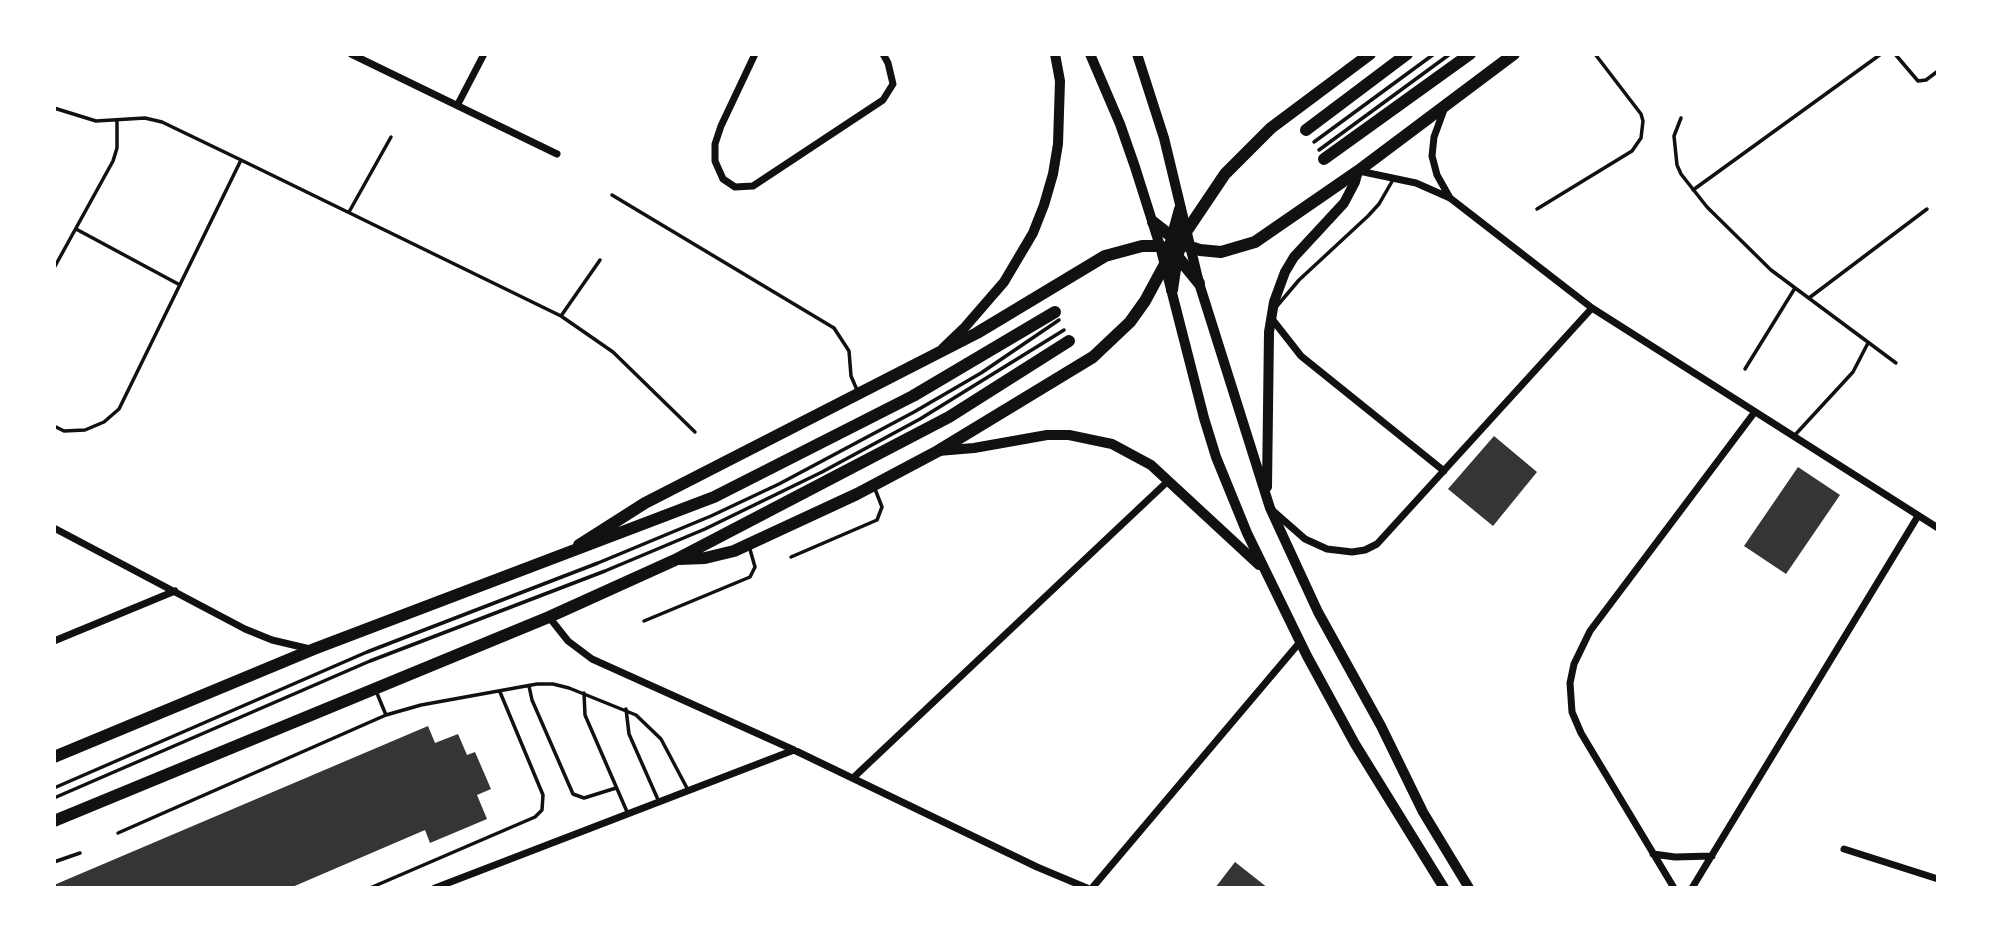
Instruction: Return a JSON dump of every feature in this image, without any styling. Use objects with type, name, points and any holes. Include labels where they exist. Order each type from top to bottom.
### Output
[{"type":"highway","points":[[675,559],[712,556],[748,545],[873,485],[938,451],[1093,358],[1130,322],[1145,301],[1165,264],[1220,180],[1258,140],[1370,54]]},
{"type":"highway","points":[[1306,130],[1407,54]]},
{"type":"highway","points":[[1321,154],[1470,54]]},
{"type":"highway","points":[[564,555],[645,503],[1015,312],[1105,256],[1142,246],[1177,245],[1221,252],[1255,242],[1358,171],[1514,54]]},
{"type":"highway","points":[[1172,290],[1180,209]]},
{"type":"highway","points":[[1153,222],[1177,245],[1199,283]]},
{"type":"highway","points":[[54,757],[314,649],[677,513],[913,396],[1057,316]]},
{"type":"highway","points":[[54,821],[549,617],[675,559],[938,423],[992,391],[1067,336]]},
{"type":"main road","points":[[938,352],[965,327],[998,289],[1033,233],[1053,174],[1058,144],[1060,81],[1055,54]]},
{"type":"main road","points":[[1090,54],[1120,124],[1153,222]]},
{"type":"main road","points":[[1137,54],[1161,127],[1180,209]]},
{"type":"main road","points":[[1268,502],[1271,317],[1285,272],[1306,243],[1344,203],[1356,182],[1358,171]]},
{"type":"main road","points":[[1165,264],[1204,418],[1216,457],[1247,533],[1300,642],[1355,744],[1444,888]]},
{"type":"main road","points":[[1199,283],[1268,502],[1318,612],[1381,726],[1423,811],[1469,888]]},
{"type":"main road","points":[[938,451],[974,448],[1047,435],[1069,435],[1112,444],[1151,465],[1265,570]]},
{"type":"street","points":[[351,54],[556,154]]},
{"type":"street","points":[[458,104],[484,54]]},
{"type":"street","points":[[755,54],[721,126],[715,145],[715,161],[723,179],[734,187],[753,186],[883,100],[893,84],[883,54]]},
{"type":"street","points":[[1446,104],[1434,137],[1432,156],[1437,175],[1450,198]]},
{"type":"street","points":[[1358,171],[1428,187],[1450,198],[1592,308],[1938,528]]},
{"type":"street","points":[[1268,502],[1296,532],[1316,545],[1339,551],[1366,550],[1377,544],[1592,308]]},
{"type":"street","points":[[1271,317],[1301,356],[1444,471]]},
{"type":"street","points":[[1674,888],[1581,733],[1569,696],[1574,664],[1590,631],[1754,413]]},
{"type":"street","points":[[853,778],[1168,481]]},
{"type":"street","points":[[1692,888],[1918,516]]},
{"type":"street","points":[[54,528],[258,635],[285,644],[314,649]]},
{"type":"street","points":[[54,641],[175,591]]},
{"type":"street","points":[[549,617],[568,640],[592,659],[794,750],[1037,867],[1090,888],[1300,642]]},
{"type":"street","points":[[435,888],[794,750]]},
{"type":"street","points":[[1844,849],[1938,879]]},
{"type":"street","points":[[1653,854],[1675,857],[1712,856]]},
{"type":"street","points":[[457,880],[464,888]]},
{"type":"lane","points":[[1314,142],[1434,54]]},
{"type":"lane","points":[[1321,154],[1450,54]]},
{"type":"lane","points":[[1537,209],[1632,151],[1642,138],[1641,114],[1595,54]]},
{"type":"lane","points":[[1693,190],[1881,54]]},
{"type":"lane","points":[[1895,54],[1918,81],[1926,80],[1938,71]]},
{"type":"lane","points":[[54,108],[96,121],[145,118],[162,122],[561,316],[620,359],[695,432]]},
{"type":"lane","points":[[1681,118],[1674,136],[1674,156],[1681,174],[1693,190],[1748,250],[1896,363]]},
{"type":"lane","points":[[54,268],[113,161],[117,148],[117,121]]},
{"type":"lane","points":[[349,212],[391,137]]},
{"type":"lane","points":[[54,426],[64,431],[85,430],[104,422],[119,408],[241,160]]},
{"type":"lane","points":[[1271,317],[1299,280],[1379,204],[1394,178]]},
{"type":"lane","points":[[612,195],[834,328],[849,351],[851,376],[860,393]]},
{"type":"lane","points":[[1808,298],[1927,209]]},
{"type":"lane","points":[[76,229],[180,285]]},
{"type":"lane","points":[[561,316],[600,260]]},
{"type":"lane","points":[[1745,369],[1795,288]]},
{"type":"lane","points":[[54,788],[367,652],[586,568],[712,516],[779,484],[914,412],[981,373],[1057,316]]},
{"type":"lane","points":[[54,797],[370,661],[605,571],[717,523],[822,472],[1067,336]]},
{"type":"lane","points":[[1793,437],[1853,372],[1868,343]]},
{"type":"lane","points":[[791,557],[877,520],[882,507],[873,485]]},
{"type":"lane","points":[[644,621],[750,577],[755,567],[748,545]]},
{"type":"lane","points":[[118,833],[386,715],[421,705],[553,684],[626,709],[654,730],[688,790]]},
{"type":"lane","points":[[529,686],[532,700],[573,794],[584,798],[616,788]]},
{"type":"lane","points":[[375,688],[386,715]]},
{"type":"lane","points":[[370,888],[535,817],[542,810],[542,795],[500,691]]},
{"type":"lane","points":[[584,693],[585,715],[628,814]]},
{"type":"lane","points":[[626,709],[629,734],[659,802]]},
{"type":"lane","points":[[54,863],[80,853]]},
{"type":"lane","points":[[383,882],[386,888]]},
{"type":"building","points":[[1494,436],[1537,472],[1493,526],[1448,489]]},
{"type":"building","points":[[1798,467],[1840,495],[1786,574],[1744,546]]},
{"type":"building","points":[[428,726],[435,743],[458,734],[467,755],[475,752],[491,789],[477,795],[487,819],[430,843],[425,830],[290,888],[54,888],[54,885]]},
{"type":"building","points":[[1235,862],[1268,888],[1215,888]]}]
